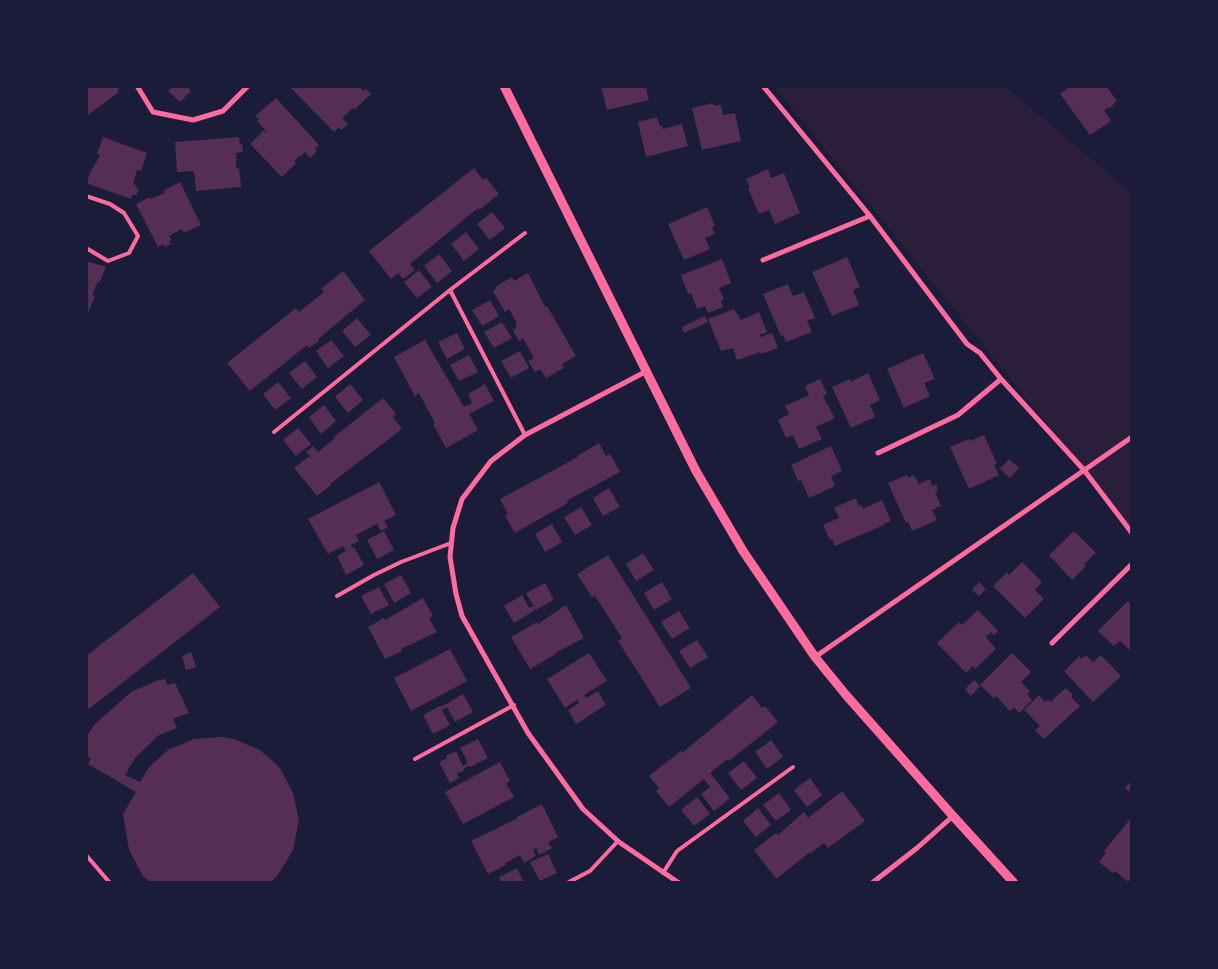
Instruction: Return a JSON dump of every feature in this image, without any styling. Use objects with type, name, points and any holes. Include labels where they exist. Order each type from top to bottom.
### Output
[{"type":"street","points":[[137,86],[153,112],[193,120],[223,111],[248,86]]},
{"type":"street","points":[[504,86],[696,471],[743,551],[815,657],[846,695],[952,816],[1014,883]]},
{"type":"street","points":[[763,86],[870,216],[967,344],[980,353],[1001,379],[1084,470],[1132,533]]},
{"type":"street","points":[[763,260],[870,216]]},
{"type":"street","points":[[646,372],[525,435],[491,461],[462,499],[453,528],[450,556],[462,616],[528,732],[583,809],[618,841],[679,883]]},
{"type":"street","points":[[878,453],[958,415],[1001,379]]},
{"type":"street","points":[[815,657],[1132,437]]},
{"type":"street","points":[[1052,643],[1132,564]]},
{"type":"street","points":[[872,883],[917,848],[952,816]]},
{"type":"lane","points":[[86,196],[110,204],[124,213],[138,236],[129,253],[108,262],[86,248]]},
{"type":"lane","points":[[274,432],[450,290],[525,233]]},
{"type":"lane","points":[[450,290],[525,435]]},
{"type":"lane","points":[[337,596],[401,562],[452,543]]},
{"type":"lane","points":[[415,759],[514,705]]},
{"type":"lane","points":[[663,873],[677,851],[793,767]]},
{"type":"lane","points":[[567,883],[590,871],[618,841]]},
{"type":"lane","points":[[86,855],[110,883]]},
{"type":"shaded area","points":[[774,86],[1005,86],[1132,193],[1132,535],[1084,470]]},
{"type":"building","points":[[86,86],[123,86],[117,90],[119,92],[88,115]]},
{"type":"building","points":[[173,86],[186,86],[191,91],[180,102],[168,91]]},
{"type":"building","points":[[289,86],[359,86],[363,91],[366,89],[371,94],[342,118],[348,124],[341,130],[339,127],[334,132]]},
{"type":"building","points":[[601,86],[656,87],[646,89],[649,100],[607,110]]},
{"type":"building","points":[[1071,86],[1092,86],[1093,88],[1096,86],[1106,86],[1117,101],[1110,108],[1104,110],[1111,121],[1090,135],[1060,94]]},
{"type":"building","points":[[276,98],[319,145],[315,149],[317,151],[310,158],[305,152],[299,156],[294,161],[296,163],[282,177],[250,144],[264,130],[267,132],[255,116]]},
{"type":"building","points":[[713,103],[714,106],[721,105],[723,115],[735,113],[741,141],[702,150],[692,108]]},
{"type":"building","points":[[657,117],[663,129],[682,124],[688,146],[646,157],[638,122]]},
{"type":"building","points":[[103,137],[147,153],[141,171],[137,170],[133,184],[139,189],[136,196],[133,194],[131,199],[86,183],[100,155],[97,154]]},
{"type":"building","points":[[239,137],[243,152],[236,153],[236,168],[239,168],[241,187],[196,191],[194,171],[177,172],[175,142]]},
{"type":"building","points":[[474,168],[483,180],[486,178],[499,194],[479,210],[478,208],[410,264],[415,270],[403,279],[398,273],[391,279],[369,251]]},
{"type":"building","points":[[768,169],[771,178],[784,173],[800,213],[775,224],[769,210],[759,214],[746,179]]},
{"type":"building","points":[[180,182],[201,225],[184,233],[182,229],[176,232],[169,236],[172,240],[169,241],[171,244],[164,247],[163,244],[158,247],[136,204],[150,197],[150,199],[165,193],[164,190]]},
{"type":"building","points":[[707,207],[715,226],[712,227],[715,234],[705,238],[710,249],[684,260],[668,224]]},
{"type":"building","points":[[492,212],[505,228],[490,240],[477,224]]},
{"type":"building","points":[[466,232],[479,249],[464,261],[451,244]]},
{"type":"building","points":[[439,254],[452,271],[437,283],[424,266]]},
{"type":"building","points":[[847,257],[860,287],[853,290],[859,305],[832,316],[812,272]]},
{"type":"building","points":[[722,259],[731,283],[719,288],[724,299],[721,301],[723,307],[708,313],[705,306],[697,309],[691,293],[688,294],[681,275]]},
{"type":"building","points":[[86,261],[106,267],[92,295],[95,296],[88,313],[86,313]]},
{"type":"building","points":[[419,270],[432,287],[417,298],[404,282]]},
{"type":"building","points":[[343,271],[365,300],[318,339],[319,341],[309,348],[307,345],[250,391],[227,363],[296,308],[299,312],[324,292],[321,289]]},
{"type":"building","points":[[528,273],[545,307],[547,306],[576,356],[562,364],[564,368],[546,378],[540,369],[535,372],[528,361],[534,358],[523,338],[519,341],[513,330],[517,327],[515,324],[517,323],[509,309],[505,312],[493,291],[496,289],[495,287],[512,277],[514,281]]},
{"type":"building","points":[[788,284],[793,296],[804,292],[815,318],[807,321],[812,332],[786,342],[783,335],[781,336],[763,294]]},
{"type":"building","points":[[490,300],[499,316],[482,326],[472,310]]},
{"type":"building","points":[[734,309],[741,320],[759,312],[767,332],[760,335],[760,337],[772,333],[778,348],[737,360],[733,348],[721,351],[708,319]]},
{"type":"building","points":[[705,316],[708,322],[684,333],[682,327]]},
{"type":"building","points":[[357,318],[371,335],[355,347],[342,331]]},
{"type":"building","points":[[502,322],[512,338],[494,348],[484,332]]},
{"type":"building","points":[[457,333],[465,349],[447,359],[438,342]]},
{"type":"building","points":[[331,340],[344,356],[328,368],[316,351]]},
{"type":"building","points":[[425,340],[464,407],[472,403],[468,394],[485,384],[494,401],[469,414],[478,430],[446,448],[419,393],[415,396],[394,357]]},
{"type":"building","points":[[520,351],[529,368],[511,378],[501,361]]},
{"type":"building","points":[[923,353],[935,379],[924,383],[930,396],[904,408],[887,369]]},
{"type":"building","points":[[469,355],[478,372],[459,381],[450,365]]},
{"type":"building","points":[[305,361],[317,377],[302,389],[289,373]]},
{"type":"building","points":[[868,373],[880,400],[870,405],[875,417],[851,428],[832,387],[850,379],[851,382]]},
{"type":"building","points":[[820,379],[827,394],[823,396],[835,418],[816,427],[822,439],[799,449],[793,435],[786,438],[778,420],[789,414],[785,406],[809,395],[805,386]]},
{"type":"building","points":[[278,382],[291,398],[275,410],[263,394]]},
{"type":"building","points":[[350,384],[363,400],[348,413],[335,397]]},
{"type":"building","points":[[383,398],[396,414],[393,417],[402,429],[317,496],[294,468],[308,457],[311,457],[306,452],[313,446],[318,452]]},
{"type":"building","points":[[324,405],[336,421],[321,434],[309,417]]},
{"type":"building","points":[[298,428],[311,444],[296,456],[283,440]]},
{"type":"building","points":[[984,435],[997,464],[994,465],[999,475],[969,489],[950,447]]},
{"type":"building","points":[[599,443],[606,456],[610,454],[620,472],[566,501],[568,503],[515,533],[505,516],[508,514],[500,499],[578,457]]},
{"type":"building","points":[[831,446],[842,471],[831,476],[835,486],[809,498],[801,480],[798,481],[791,465]]},
{"type":"building","points":[[1009,459],[1019,468],[1010,478],[1000,469]]},
{"type":"building","points":[[907,475],[908,478],[914,475],[919,484],[930,479],[932,486],[936,484],[938,491],[935,492],[941,506],[932,510],[937,520],[912,531],[908,521],[906,523],[888,483]]},
{"type":"building","points":[[379,482],[396,515],[384,521],[388,527],[381,531],[377,524],[356,535],[359,541],[351,545],[364,565],[346,575],[337,556],[346,551],[343,546],[328,554],[308,519]]},
{"type":"building","points":[[609,488],[620,507],[603,516],[593,498]]},
{"type":"building","points":[[856,498],[859,506],[862,505],[863,509],[882,500],[891,521],[835,546],[823,525],[839,518],[834,508]]},
{"type":"building","points":[[581,507],[592,525],[575,535],[564,517]]},
{"type":"building","points":[[552,524],[562,542],[545,552],[535,534]]},
{"type":"building","points":[[384,531],[394,550],[377,559],[367,540]]},
{"type":"building","points":[[1074,531],[1096,553],[1084,564],[1086,566],[1072,580],[1049,555]]},
{"type":"building","points":[[643,553],[654,570],[636,581],[626,564]]},
{"type":"building","points":[[608,555],[691,688],[660,707],[618,641],[622,638],[595,596],[592,597],[577,574]]},
{"type":"building","points":[[1022,562],[1042,582],[1035,590],[1044,599],[1025,618],[993,586],[1007,572],[1009,575]]},
{"type":"building","points":[[193,573],[220,607],[86,711],[86,656]]},
{"type":"building","points":[[401,575],[411,593],[394,603],[384,584]]},
{"type":"building","points":[[662,582],[672,599],[654,610],[644,593]]},
{"type":"building","points":[[979,582],[986,589],[979,596],[972,590]]},
{"type":"building","points":[[545,583],[554,600],[536,610],[526,593]]},
{"type":"building","points":[[379,587],[389,605],[371,614],[361,596]]},
{"type":"building","points":[[522,595],[529,608],[533,606],[535,610],[514,623],[504,606]]},
{"type":"building","points":[[423,598],[433,616],[429,618],[437,632],[401,649],[402,651],[385,659],[368,627],[384,618],[385,620]]},
{"type":"building","points":[[1128,601],[1132,605],[1132,652],[1120,641],[1114,646],[1098,631]]},
{"type":"building","points":[[566,605],[584,638],[530,669],[511,637],[537,622],[538,624]]},
{"type":"building","points":[[978,610],[998,631],[994,635],[991,632],[986,637],[996,649],[975,669],[973,666],[966,673],[937,643],[959,622],[962,625]]},
{"type":"building","points":[[679,611],[690,628],[672,639],[661,622]]},
{"type":"building","points":[[697,640],[708,657],[690,668],[679,651]]},
{"type":"building","points":[[450,649],[467,681],[411,711],[394,678]]},
{"type":"building","points":[[191,652],[196,667],[186,670],[182,656]]},
{"type":"building","points":[[589,653],[607,681],[584,695],[586,698],[598,691],[606,705],[576,724],[568,710],[579,703],[577,700],[565,708],[547,679]]},
{"type":"building","points":[[1012,653],[1031,672],[1021,682],[1030,691],[1027,694],[1032,700],[1019,713],[1014,707],[1010,711],[996,696],[994,698],[980,685]]},
{"type":"building","points":[[1086,655],[1093,662],[1101,655],[1121,676],[1093,702],[1064,671],[1079,656],[1081,659]]},
{"type":"building","points":[[165,679],[167,685],[175,683],[189,713],[173,719],[177,728],[159,735],[135,758],[125,775],[140,782],[149,767],[168,750],[194,739],[221,737],[234,739],[260,750],[280,768],[293,793],[299,820],[293,850],[278,875],[270,883],[151,883],[143,876],[129,850],[123,814],[136,792],[88,764],[91,758],[86,756],[86,738],[94,725],[131,692]]},
{"type":"building","points":[[974,680],[980,686],[971,696],[965,689]]},
{"type":"building","points":[[1066,688],[1073,695],[1071,697],[1080,706],[1044,739],[1035,730],[1040,726],[1024,710],[1039,695],[1045,702],[1048,699],[1050,702]]},
{"type":"building","points":[[463,694],[473,712],[455,722],[447,707],[442,710],[450,725],[433,734],[423,715]]},
{"type":"building","points":[[752,695],[762,708],[765,706],[778,722],[729,761],[728,759],[710,773],[730,798],[714,811],[701,794],[710,787],[704,779],[669,807],[656,791],[659,788],[649,776],[681,751],[682,753]]},
{"type":"building","points":[[478,739],[488,758],[464,768],[465,770],[457,774],[459,778],[450,783],[439,762],[456,751],[463,766],[468,763],[460,748]]},
{"type":"building","points":[[771,740],[783,757],[767,769],[755,752]]},
{"type":"building","points":[[744,761],[757,778],[741,790],[728,773]]},
{"type":"building","points":[[500,762],[510,781],[506,783],[514,797],[463,824],[445,792]]},
{"type":"building","points":[[810,778],[822,795],[807,807],[794,790]]},
{"type":"building","points":[[1132,780],[1132,793],[1125,788]]},
{"type":"building","points":[[842,791],[865,821],[828,848],[824,843],[810,852],[776,879],[754,850],[776,833],[778,835],[804,812],[808,818]]},
{"type":"building","points":[[779,793],[791,810],[776,821],[763,805]]},
{"type":"building","points":[[697,797],[710,814],[694,826],[681,810]]},
{"type":"building","points":[[542,804],[558,837],[548,842],[552,848],[539,855],[536,848],[533,850],[536,856],[524,863],[520,855],[488,874],[471,841]]},
{"type":"building","points":[[758,808],[771,825],[756,837],[743,821]]},
{"type":"building","points":[[1131,818],[1132,877],[1128,882],[1115,871],[1113,873],[1099,862],[1106,853],[1104,851]]},
{"type":"building","points":[[548,854],[557,873],[540,881],[530,862]]},
{"type":"building","points":[[517,868],[524,883],[502,883],[499,877]]}]
